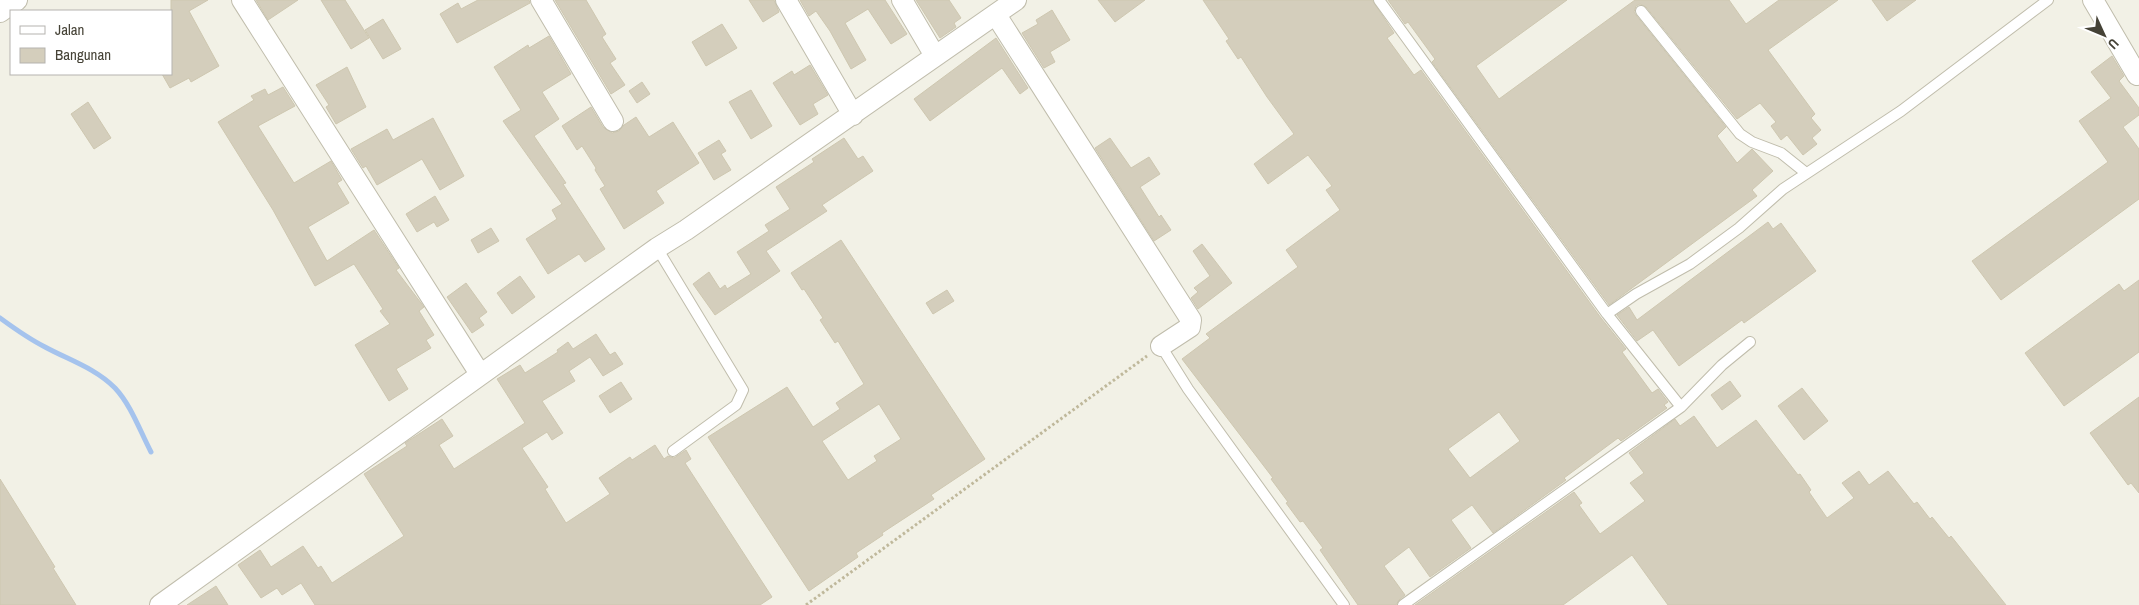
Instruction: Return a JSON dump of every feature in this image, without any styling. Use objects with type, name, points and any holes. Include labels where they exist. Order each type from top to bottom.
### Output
[{"type":"street","points":[[0,12],[17,0]]},
{"type":"street","points":[[242,0],[480,374]]},
{"type":"street","points":[[540,0],[613,121]]},
{"type":"street","points":[[786,0],[853,115]]},
{"type":"street","points":[[902,0],[935,56]]},
{"type":"street","points":[[160,605],[657,248],[853,115],[1016,0]]},
{"type":"street","points":[[2093,0],[2138,77]]},
{"type":"street","points":[[996,15],[1191,320],[1190,327],[1162,346]]},
{"type":"lane","points":[[1380,0],[1607,314],[1681,407]]},
{"type":"lane","points":[[1607,314],[1636,294],[1690,264],[1739,228],[1783,189],[1901,111],[2048,0]]},
{"type":"lane","points":[[1641,11],[1740,134],[1752,142],[1781,153],[1806,173]]},
{"type":"lane","points":[[657,248],[743,390],[736,404],[673,450]]},
{"type":"lane","points":[[1403,605],[1681,407],[1722,365],[1750,342]]},
{"type":"lane","points":[[1162,346],[1188,389],[1344,605]]},
{"type":"path","points":[[806,605],[1162,346]]},
{"type":"building","points":[[171,0],[208,0],[189,11],[219,66],[191,82],[189,78],[170,88],[163,75],[172,75]]},
{"type":"building","points":[[256,0],[298,0],[268,20]]},
{"type":"building","points":[[321,0],[345,0],[369,38],[351,49]]},
{"type":"building","points":[[478,0],[529,0],[530,3],[457,43],[440,14],[458,3],[461,9]]},
{"type":"building","points":[[555,0],[586,0],[606,34],[602,37],[616,59],[610,63],[625,85],[611,94]]},
{"type":"building","points":[[749,0],[774,0],[779,12],[763,22]]},
{"type":"building","points":[[800,0],[885,0],[907,34],[891,44],[868,9],[845,23],[866,60],[851,69],[830,31],[816,11],[809,16]]},
{"type":"building","points":[[916,0],[949,0],[961,18],[954,23],[956,27],[940,38]]},
{"type":"building","points":[[1098,0],[1145,0],[1115,22]]},
{"type":"building","points":[[1203,0],[1372,0],[1394,33],[1387,38],[1414,75],[1421,70],[1601,318],[1626,349],[1622,352],[1652,393],[1658,389],[1668,402],[1664,405],[1667,408],[1621,441],[1618,438],[1564,478],[1566,480],[1493,533],[1472,505],[1451,520],[1471,548],[1430,577],[1409,547],[1384,566],[1405,595],[1396,605],[1358,605],[1320,550],[1323,548],[1303,521],[1300,522],[1286,503],[1288,502],[1271,479],[1273,478],[1182,359],[1210,338],[1206,334],[1298,267],[1286,250],[1340,210],[1326,190],[1332,186],[1308,155],[1268,184],[1254,164],[1294,134],[1241,57],[1238,59],[1226,41],[1229,39]],"holes":[[[1499,412],[1520,441],[1470,478],[1448,449]]]},
{"type":"building","points":[[1388,0],[1567,0],[1476,66],[1499,99],[1635,0],[1729,0],[1746,24],[1779,0],[1838,0],[1768,50],[1815,114],[1811,118],[1821,130],[1812,138],[1817,144],[1803,155],[1787,135],[1781,140],[1771,126],[1776,122],[1760,103],[1737,119],[1646,7],[1640,4],[1636,6],[1634,12],[1636,15],[1726,127],[1717,136],[1737,163],[1752,149],[1773,171],[1752,190],[1757,196],[1609,305],[1432,62],[1435,59],[1408,22],[1405,24]]},
{"type":"building","points":[[1872,0],[1916,0],[1887,21]]},
{"type":"building","points":[[1052,10],[1070,40],[1050,52],[1055,62],[1044,68],[1022,33],[1038,24],[1036,20]]},
{"type":"building","points":[[383,19],[401,49],[383,59],[365,30]]},
{"type":"building","points":[[722,24],[737,48],[706,66],[692,42]]},
{"type":"building","points":[[549,36],[571,74],[542,92],[559,119],[534,136],[566,183],[563,184],[605,249],[585,262],[579,254],[548,274],[526,239],[557,219],[552,210],[562,204],[503,121],[521,110],[494,67],[528,45],[529,48]]},
{"type":"building","points":[[996,38],[1028,88],[1020,94],[1002,68],[930,121],[914,99]]},
{"type":"building","points":[[2112,56],[2124,76],[2119,81],[2139,108],[2139,115],[2123,127],[2139,149],[2139,199],[2001,300],[1972,261],[2108,162],[2079,121],[2111,98],[2091,72]]},
{"type":"building","points":[[810,65],[828,95],[813,104],[818,114],[800,125],[773,83],[792,71],[794,75]]},
{"type":"building","points":[[347,67],[366,107],[336,124],[326,107],[329,105],[316,85]]},
{"type":"building","points":[[642,82],[650,94],[637,103],[629,91]]},
{"type":"building","points":[[283,87],[295,106],[258,126],[294,183],[331,161],[342,180],[337,183],[349,203],[308,227],[327,261],[374,230],[399,268],[396,270],[424,307],[419,311],[434,335],[426,340],[431,348],[396,369],[408,389],[389,401],[355,345],[390,324],[380,311],[383,309],[354,264],[315,286],[273,210],[218,122],[254,100],[251,96],[265,89],[268,95]]},
{"type":"building","points":[[751,90],[772,126],[751,139],[729,102]]},
{"type":"building","points":[[88,102],[111,138],[94,149],[71,114]]},
{"type":"building","points":[[591,107],[603,127],[612,133],[619,131],[636,117],[649,137],[673,122],[699,163],[656,191],[664,203],[624,229],[600,189],[605,186],[595,170],[596,168],[582,146],[577,150],[562,126]]},
{"type":"building","points":[[433,118],[464,176],[440,190],[422,159],[377,185],[366,166],[363,168],[351,149],[387,129],[393,140]]},
{"type":"building","points":[[844,138],[858,159],[863,156],[873,171],[822,205],[827,211],[766,251],[780,271],[715,315],[693,284],[709,272],[720,289],[725,285],[727,289],[751,274],[737,252],[769,231],[765,225],[790,209],[776,187],[814,162],[812,159]]},
{"type":"building","points":[[1110,138],[1131,168],[1149,157],[1160,174],[1140,187],[1159,217],[1161,215],[1171,230],[1154,241],[1095,148]]},
{"type":"building","points":[[719,140],[726,151],[721,154],[731,170],[714,180],[698,153]]},
{"type":"building","points":[[435,196],[449,220],[437,227],[434,222],[417,232],[406,214]]},
{"type":"building","points":[[1768,222],[1773,229],[1781,223],[1816,271],[1744,323],[1742,320],[1679,366],[1653,330],[1637,341],[1617,315],[1629,307],[1637,320]]},
{"type":"building","points":[[491,228],[499,241],[478,253],[471,240]]},
{"type":"building","points":[[841,240],[985,459],[931,495],[934,499],[882,533],[883,535],[856,553],[858,557],[809,591],[708,437],[787,387],[813,427],[840,409],[836,403],[864,384],[838,341],[835,343],[820,320],[823,318],[804,289],[802,290],[791,273]],"holes":[[[879,404],[901,439],[874,456],[877,461],[848,480],[822,441]]]},
{"type":"building","points":[[1202,244],[1232,283],[1198,309],[1191,298],[1198,292],[1194,288],[1210,276],[1193,251]]},
{"type":"building","points":[[520,276],[535,297],[512,314],[497,293]]},
{"type":"building","points":[[2139,280],[2139,352],[2064,406],[2025,353],[2119,284],[2124,291]]},
{"type":"building","points":[[466,283],[487,312],[479,318],[484,325],[472,333],[447,297]]},
{"type":"building","points":[[947,290],[954,301],[933,314],[926,303]]},
{"type":"building","points":[[596,334],[610,355],[615,352],[623,364],[603,376],[590,357],[569,371],[575,381],[542,401],[563,433],[552,440],[547,432],[522,448],[548,487],[545,489],[566,523],[610,494],[599,478],[630,457],[632,460],[655,445],[664,459],[668,456],[674,458],[686,450],[691,459],[685,463],[772,597],[760,605],[315,605],[301,583],[282,595],[277,588],[261,598],[238,565],[260,550],[271,567],[303,546],[318,568],[321,566],[332,583],[404,536],[364,474],[407,446],[405,443],[442,419],[453,436],[439,445],[454,469],[525,423],[497,379],[520,365],[525,373],[558,352],[557,350],[568,342],[573,349]]},
{"type":"building","points":[[1730,381],[1741,396],[1722,410],[1711,395]]},
{"type":"building","points":[[621,382],[632,399],[610,413],[599,396]]},
{"type":"building","points":[[1802,388],[1828,421],[1804,440],[1778,406]]},
{"type":"building","points":[[2139,397],[2139,493],[2131,483],[2128,485],[2090,433]]},
{"type":"building","points":[[1694,416],[1717,448],[1756,420],[1798,475],[1800,474],[1811,490],[1809,492],[1827,518],[1854,498],[1842,483],[1859,471],[1869,485],[1888,471],[1914,504],[1917,502],[1930,519],[1932,517],[1949,538],[1951,536],[2006,605],[1668,605],[1632,555],[1563,605],[1415,605],[1574,492],[1582,503],[1579,505],[1600,534],[1645,501],[1630,483],[1644,473],[1629,453],[1675,419],[1680,426]]},
{"type":"building","points":[[0,479],[55,567],[53,568],[76,605],[0,605]]},
{"type":"building","points":[[216,586],[228,605],[187,605]]},
{"type":"waterway","points":[[0,318],[33,341],[99,375],[115,388],[126,402],[151,452]]}]
